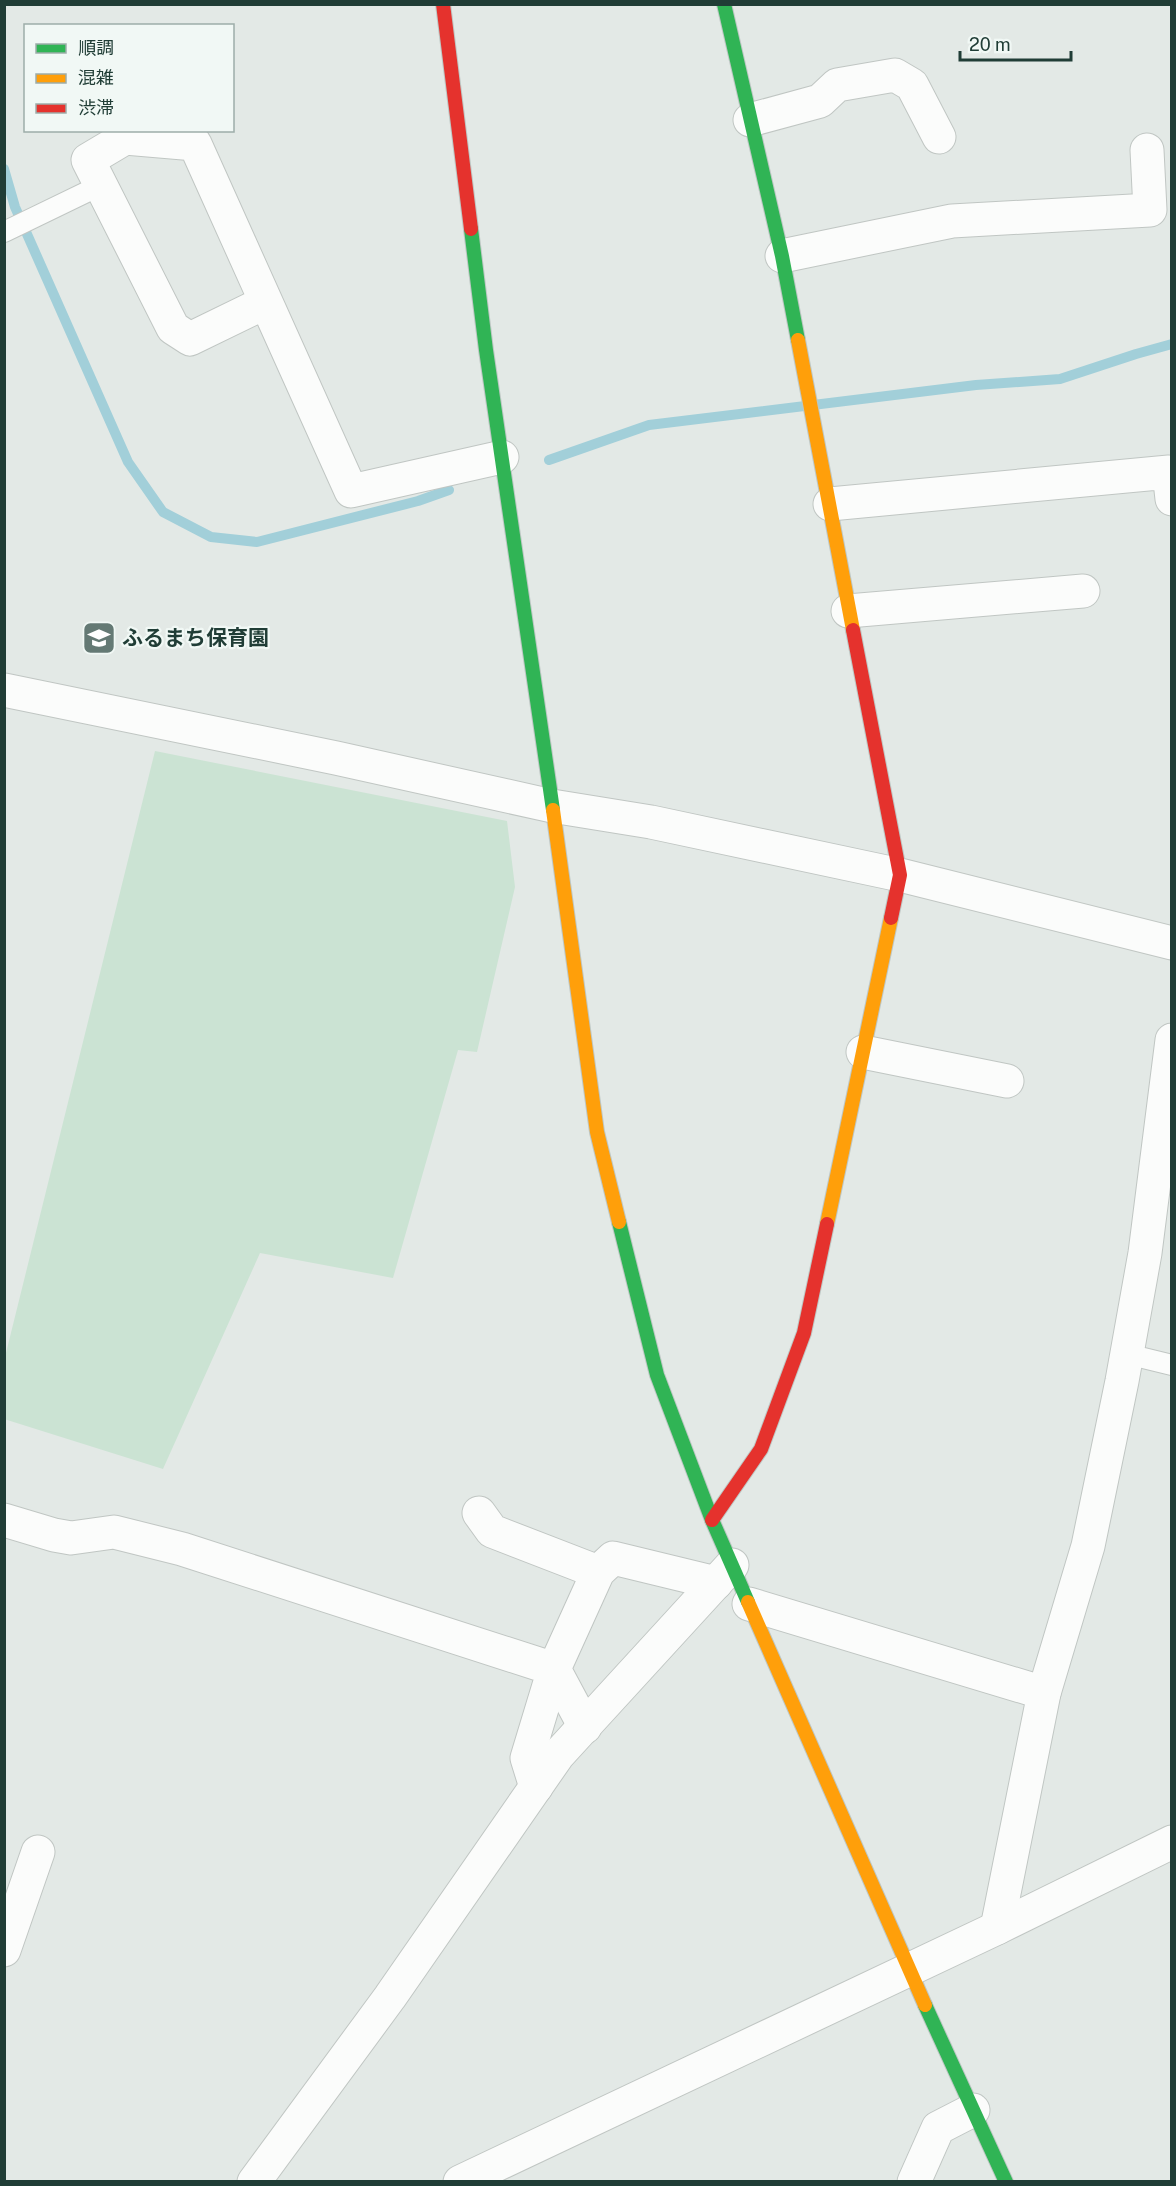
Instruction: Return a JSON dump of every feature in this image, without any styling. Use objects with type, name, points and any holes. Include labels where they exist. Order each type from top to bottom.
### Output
[{"type":"street","points":[[443,4],[502,457],[597,1132],[657,1375],[712,1520],[724,1574],[749,1604],[909,1969],[1006,2181]]},
{"type":"street","points":[[712,1520],[761,1449],[804,1333],[900,875],[782,256],[724,4]]},
{"type":"street","points":[[750,120],[820,102],[837,85],[895,75],[912,85],[939,137]]},
{"type":"street","points":[[266,302],[190,339],[173,328],[88,160],[125,138],[195,144],[351,490],[502,457]]},
{"type":"street","points":[[782,256],[952,221],[1150,210],[1146,150]]},
{"type":"street","points":[[830,504],[1171,481]]},
{"type":"street","points":[[848,611],[1083,591]]},
{"type":"street","points":[[4,690],[336,758],[552,806],[651,822],[900,875],[1172,943]]},
{"type":"street","points":[[996,1928],[1044,1693],[1088,1546],[1127,1354],[1158,1256],[1172,1040]]},
{"type":"street","points":[[863,1052],[1007,1081]]},
{"type":"street","points":[[479,1513],[492,1532],[598,1572]]},
{"type":"street","points":[[4,1520],[71,1538],[114,1532],[182,1549],[554,1669],[585,1727]]},
{"type":"street","points":[[536,1787],[527,1758],[554,1669],[598,1572],[613,1558],[724,1574]]},
{"type":"street","points":[[254,2181],[390,1997],[558,1755],[724,1574]]},
{"type":"street","points":[[749,1604],[1044,1693]]},
{"type":"street","points":[[460,2181],[996,1928],[1172,1842]]},
{"type":"street","points":[[6,1941],[38,1852]]},
{"type":"street","points":[[914,2181],[938,2128],[973,2110]]},
{"type":"lane","points":[[4,232],[101,184]]},
{"type":"lane","points":[[1127,1354],[1172,1365]]},
{"type":"green space","points":[[155,751],[507,821],[515,887],[477,1052],[458,1050],[393,1278],[260,1253],[163,1469],[4,1419],[5,1357]]},
{"type":"waterway","points":[[4,169],[15,207],[128,462],[163,512],[211,537],[257,542],[418,501],[449,490]]},
{"type":"waterway","points":[[549,460],[649,425],[976,385],[1060,379],[1172,344]]},
{"type":"traffic: fast","points":[[724,4],[782,256],[798,340]]},
{"type":"traffic: fast","points":[[471,229],[486,350],[553,810]]},
{"type":"traffic: fast","points":[[619,1222],[657,1375],[712,1520],[748,1602]]},
{"type":"traffic: fast","points":[[925,2005],[1006,2182]]},
{"type":"traffic: slow","points":[[798,340],[853,630]]},
{"type":"traffic: slow","points":[[553,810],[597,1132],[619,1222]]},
{"type":"traffic: slow","points":[[827,1224],[891,918]]},
{"type":"traffic: slow","points":[[748,1602],[925,2005]]},
{"type":"traffic: jam","points":[[443,4],[471,229]]},
{"type":"traffic: jam","points":[[853,630],[900,875],[891,918]]},
{"type":"traffic: jam","points":[[712,1520],[761,1449],[804,1333],[827,1224]]},
{"type":"place","name":"ふるまち保育園","points":[[99,638]]}]
